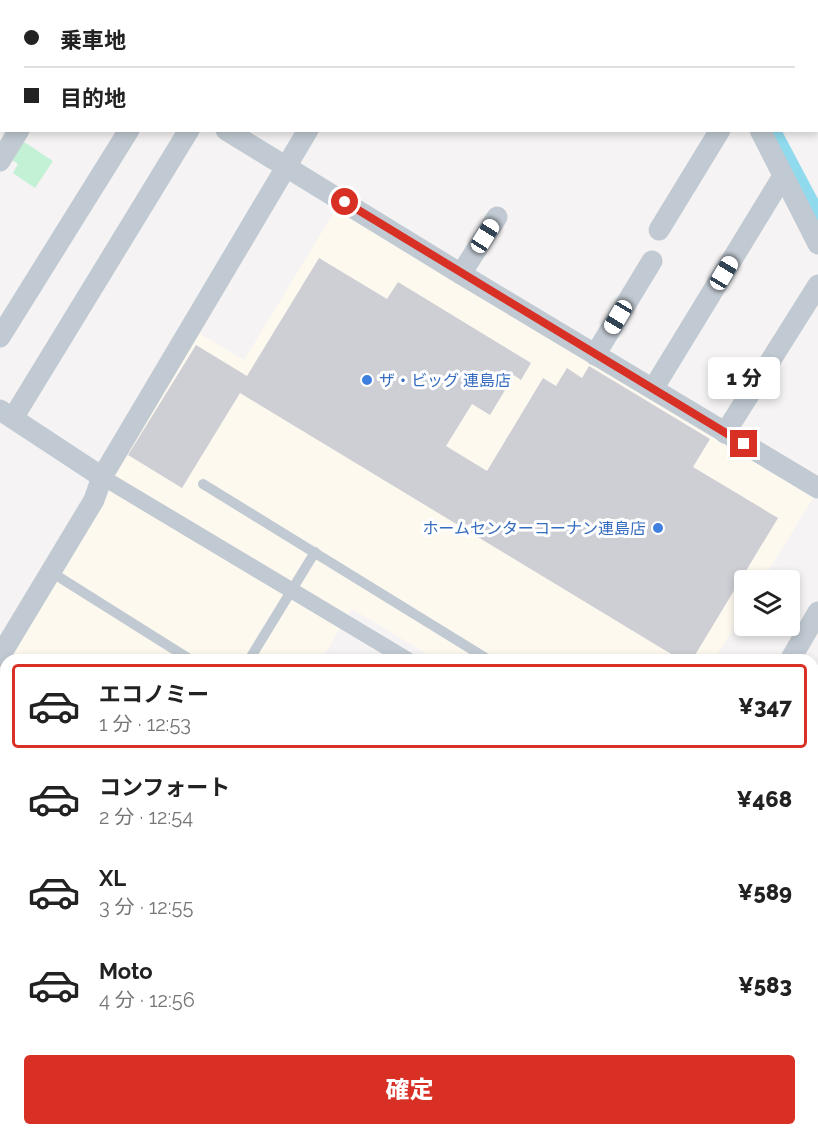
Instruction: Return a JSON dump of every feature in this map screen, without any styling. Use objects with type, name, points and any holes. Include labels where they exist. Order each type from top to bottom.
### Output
[{"type":"street","points":[[0,161],[18,132]]},
{"type":"street","points":[[0,337],[128,132]]},
{"type":"street","points":[[188,132],[7,414],[102,477],[398,654]]},
{"type":"street","points":[[229,132],[818,488]]},
{"type":"street","points":[[1,654],[94,500],[102,477],[307,132]]},
{"type":"street","points":[[659,230],[719,132]]},
{"type":"street","points":[[761,132],[818,244]]},
{"type":"street","points":[[653,389],[783,176]]},
{"type":"street","points":[[461,274],[497,217]]},
{"type":"street","points":[[595,355],[652,261]]},
{"type":"street","points":[[725,433],[818,285]]},
{"type":"street","points":[[794,654],[818,612]]},
{"type":"lane","points":[[203,484],[479,654]]},
{"type":"lane","points":[[253,654],[315,552]]},
{"type":"lane","points":[[51,572],[181,654]]},
{"type":"shaded area","points":[[336,209],[813,498],[769,570],[734,570],[734,627],[718,654],[427,654],[352,609],[325,654],[12,654],[111,490],[115,466],[197,332],[244,360]]},
{"type":"green space","points":[[21,140],[53,161],[35,188],[13,173],[18,164],[9,158]]},
{"type":"water","points":[[768,132],[783,132],[818,199],[818,228]]},
{"type":"building","points":[[319,258],[387,299],[398,282],[531,363],[521,380],[514,375],[490,415],[472,404],[446,446],[487,471],[543,378],[556,386],[567,368],[582,378],[589,366],[710,439],[693,467],[778,518],[747,570],[734,570],[734,591],[696,654],[671,654],[240,393],[182,488],[128,455],[196,345],[247,376]]},
{"type":"place","name":"ザ・ビッグ 連島店","points":[[367,380]]},
{"type":"place","name":"ホームセンターコーナン連島店","points":[[658,528]]},
{"type":"route","points":[[345,202],[744,444]]}]
